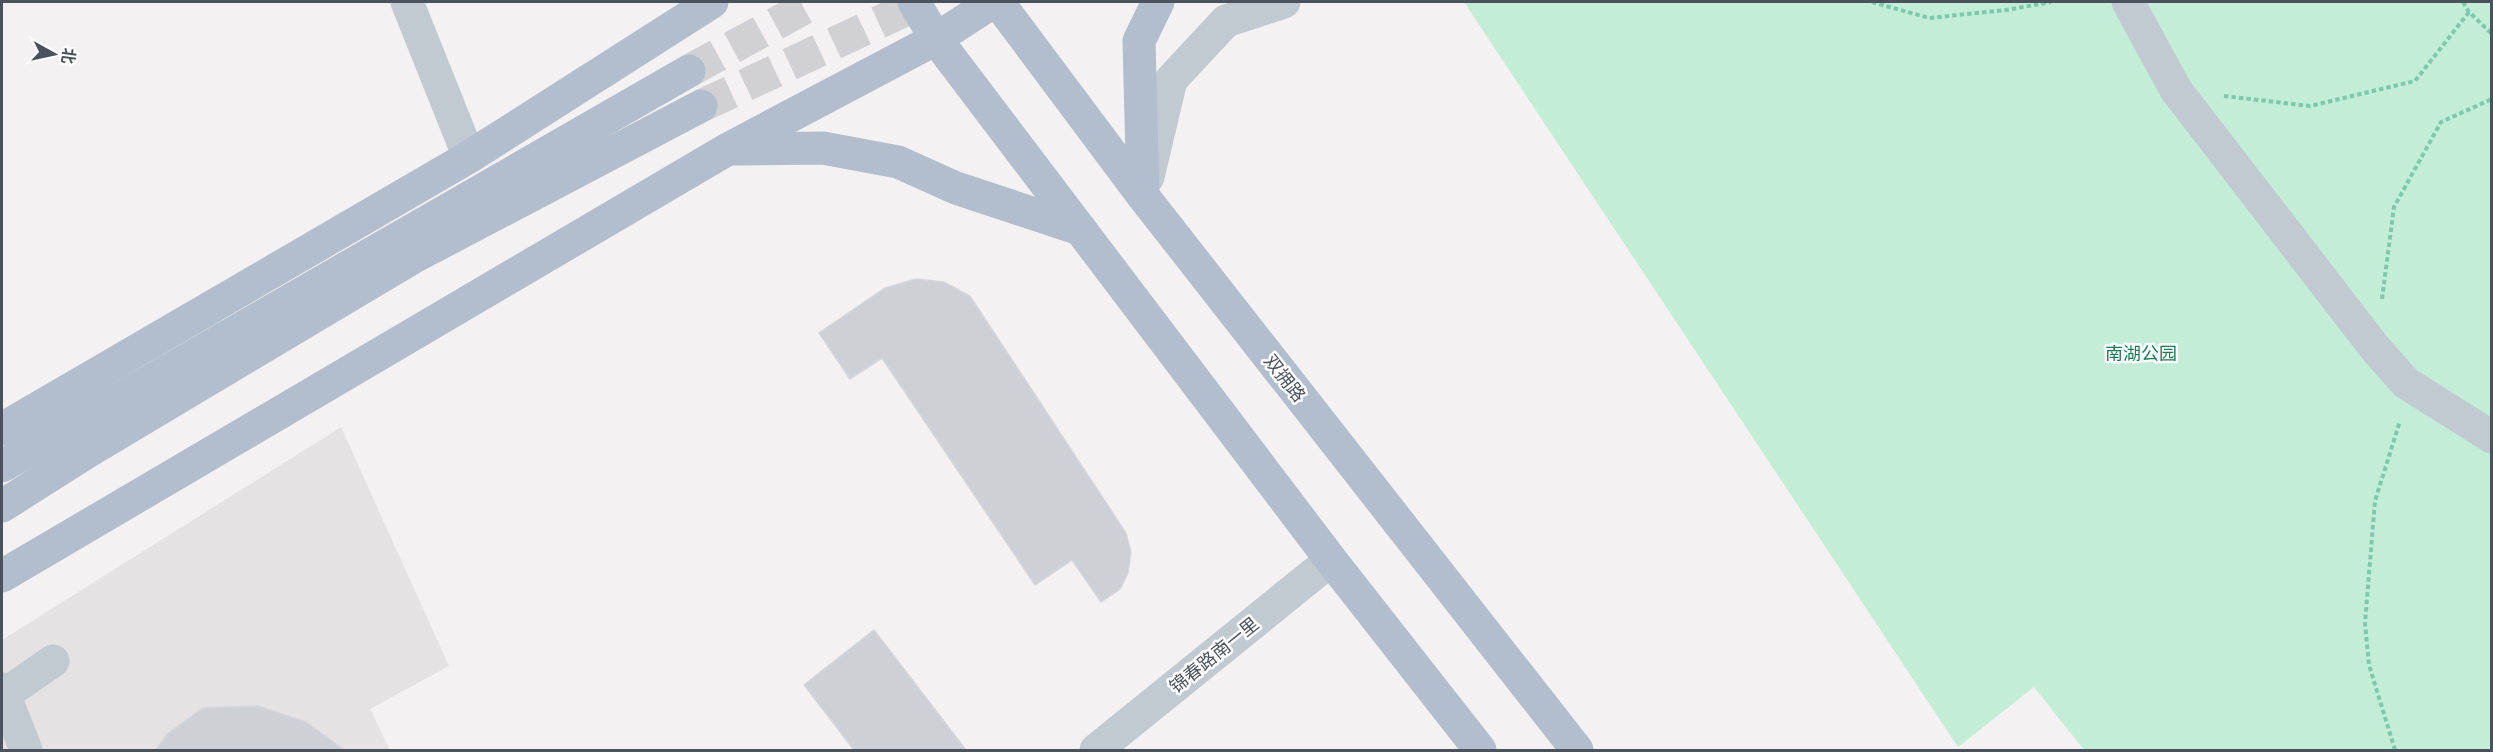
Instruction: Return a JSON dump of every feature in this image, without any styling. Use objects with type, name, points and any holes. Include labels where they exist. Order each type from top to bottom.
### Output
[{"type":"main road","points":[[2,429],[469,157],[712,2]]},
{"type":"main road","points":[[914,2],[936,39],[1331,560],[1480,750]]},
{"type":"main road","points":[[2,576],[728,149],[936,39],[993,2]]},
{"type":"main road","name":"双拥路","points":[[998,2],[1143,196],[1577,750]]},
{"type":"main road","points":[[1143,196],[1139,41],[1158,2]]},
{"type":"main road","points":[[2,466],[689,71]]},
{"type":"main road","points":[[2,506],[87,452],[412,258],[701,106]]},
{"type":"main road","points":[[728,149],[823,148],[898,162],[956,188],[1080,229]]},
{"type":"street","points":[[407,2],[469,157]]},
{"type":"street","points":[[1143,196],[1171,80],[1226,21],[1284,2]]},
{"type":"street","points":[[2128,2],[2176,90],[2376,348],[2406,383],[2492,437]]},
{"type":"street","name":"锦春路南一里","points":[[1096,750],[1331,560]]},
{"type":"street","points":[[26,750],[3,692],[53,661]]},
{"type":"path","points":[[1872,2],[1929,18],[2006,10],[2051,2]]},
{"type":"path","points":[[2463,2],[2469,12],[2492,34]]},
{"type":"path","points":[[2176,90],[2310,106],[2415,81],[2469,12]]},
{"type":"path","points":[[2376,348],[2394,207],[2441,122],[2492,99]]},
{"type":"path","points":[[2395,750],[2369,665],[2365,623],[2375,501],[2400,420],[2406,383]]},
{"type":"shaded area","points":[[341,427],[449,666],[370,709],[390,750],[2,750],[2,640]]},
{"type":"green space","name":"南湖公园","points":[[1464,2],[2491,2],[2491,750],[2084,750],[2034,687],[1958,747]]},
{"type":"building","points":[[916,279],[944,282],[970,296],[1126,533],[1131,552],[1128,573],[1120,589],[1101,602],[1072,560],[1035,585],[882,358],[850,379],[819,333],[885,288]]},
{"type":"building","points":[[874,630],[966,750],[854,750],[804,685]]},
{"type":"building","points":[[258,706],[306,722],[344,750],[156,750],[167,734],[203,708]]},
{"type":"tunnel","points":[[689,71],[815,2]]},
{"type":"tunnel","points":[[701,106],[922,2]]}]
